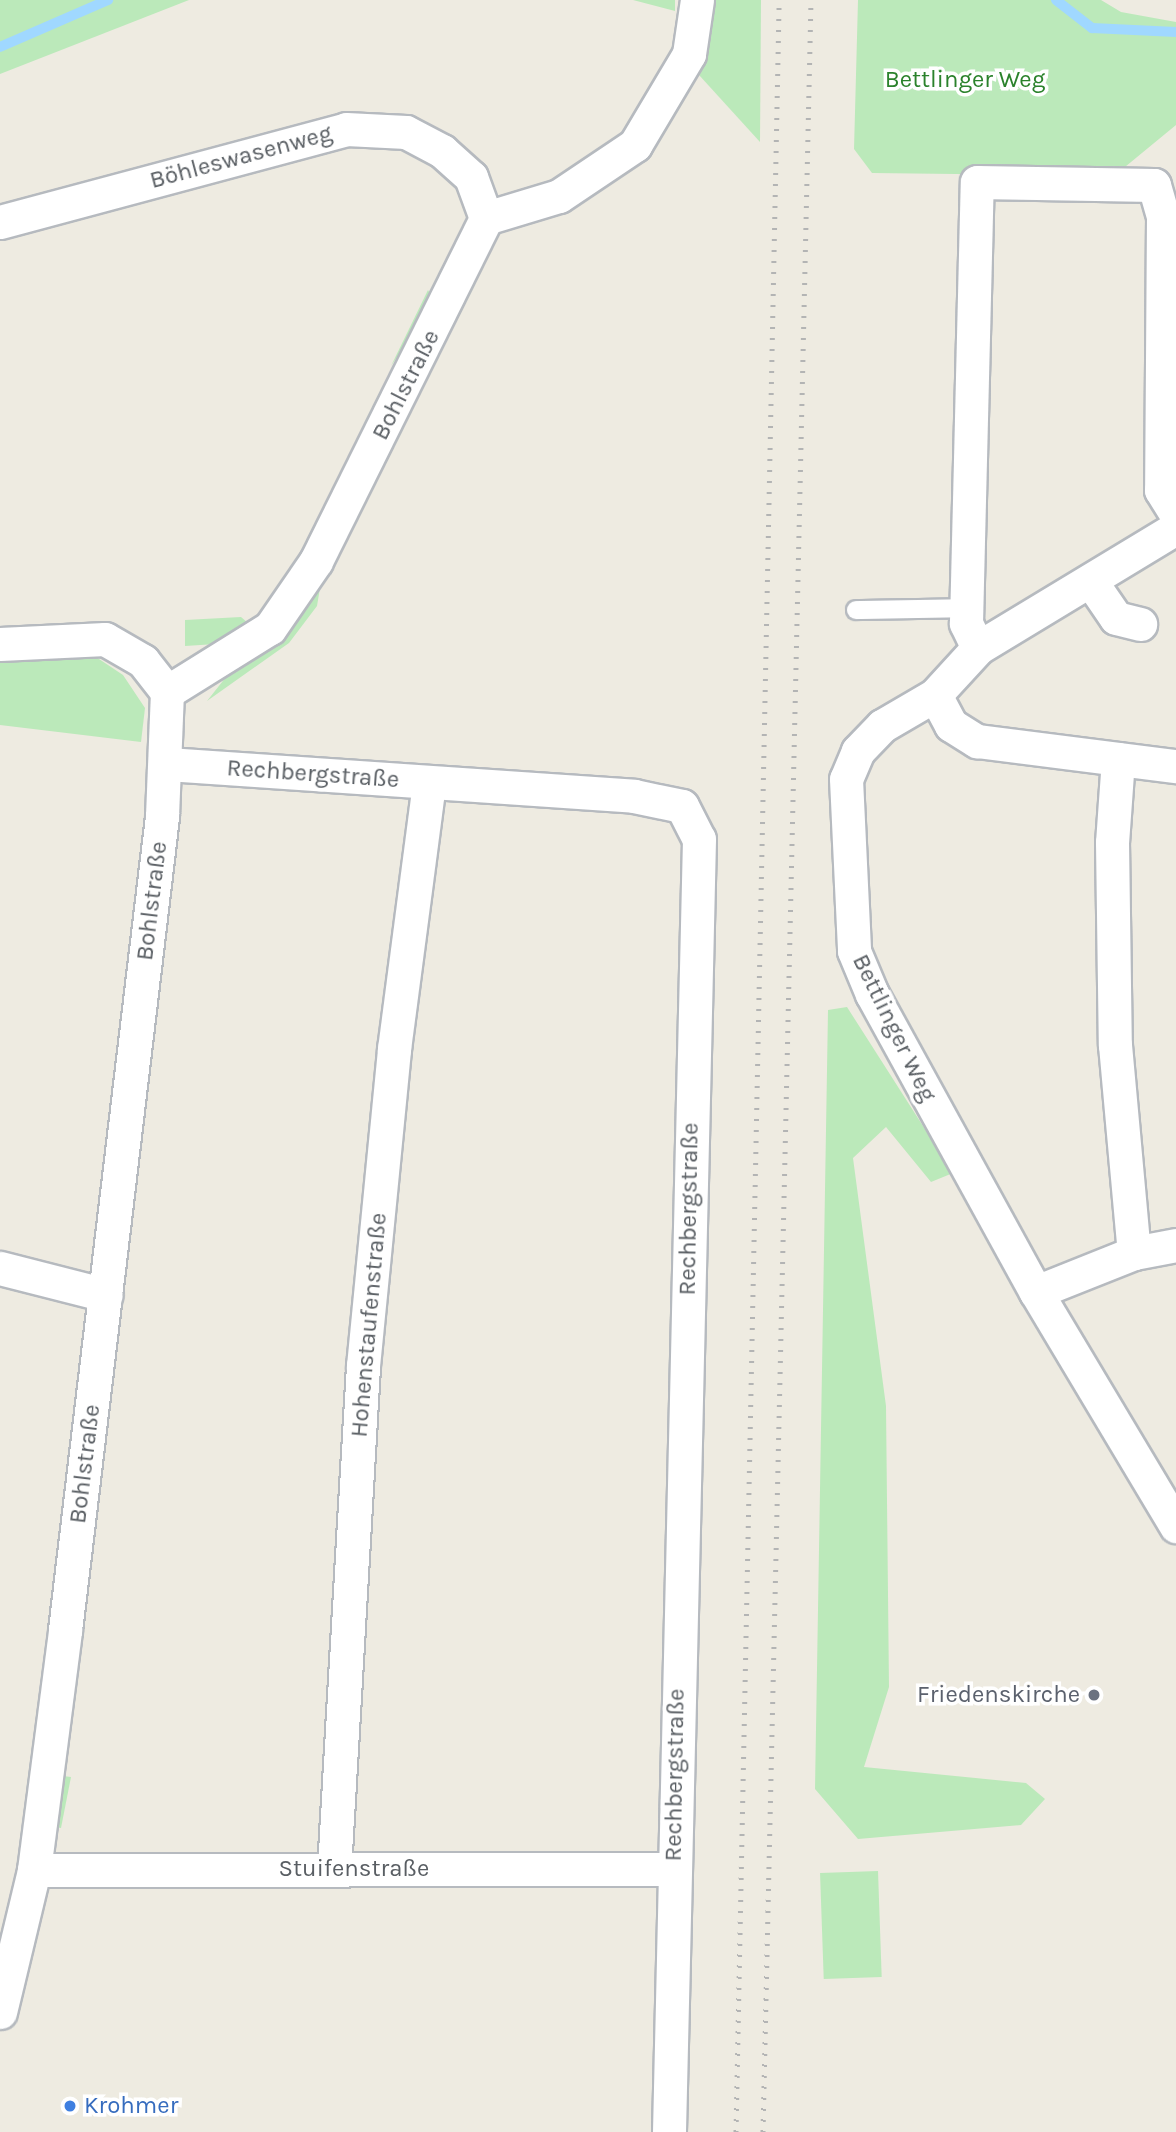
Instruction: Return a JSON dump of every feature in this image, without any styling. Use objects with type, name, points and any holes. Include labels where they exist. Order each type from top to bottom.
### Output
[{"type":"street","points":[[486,218],[559,196],[635,145],[689,54],[697,0]]},
{"type":"street","name":"Böhleswasenweg","points":[[0,222],[346,129],[406,132],[442,151],[471,177],[486,218]]},
{"type":"street","points":[[978,648],[966,624],[977,182],[1154,185],[1163,217],[1161,490],[1176,514]]},
{"type":"street","name":"Bohlstraße","points":[[0,2012],[34,1870],[106,1295],[167,764],[167,692],[270,628],[316,561],[486,218]]},
{"type":"street","name":"Bettlinger Weg","points":[[1176,528],[1092,583],[978,648],[935,695],[882,726],[858,751],[846,779],[854,951],[1037,1292],[1176,1526]]},
{"type":"street","points":[[1092,583],[1116,618],[1140,624]]},
{"type":"street","points":[[0,644],[105,639],[143,661],[167,692]]},
{"type":"street","points":[[935,695],[951,725],[977,741],[1176,766]]},
{"type":"street","points":[[1118,759],[1112,842],[1115,1045],[1134,1253]]},
{"type":"street","name":"Rechbergstraße","points":[[167,764],[634,796],[682,806],[699,839],[673,1869],[669,2132]]},
{"type":"street","name":"Hohenstaufenstraße","points":[[334,1869],[363,1366],[394,1049],[429,783]]},
{"type":"street","points":[[1037,1292],[1134,1253],[1176,1245]]},
{"type":"street","points":[[0,1268],[106,1295]]},
{"type":"street","name":"Stuifenstraße","points":[[34,1870],[673,1869]]},
{"type":"lane","points":[[856,610],[966,608]]},
{"type":"green space","points":[[0,0],[189,0],[0,74]]},
{"type":"green space","points":[[633,0],[675,0],[675,11]]},
{"type":"green space","points":[[714,0],[761,0],[760,142],[699,75]]},
{"type":"green space","name":"Bettlinger Weg","points":[[858,0],[1101,0],[1121,12],[1176,22],[1176,125],[1114,176],[872,173],[854,149]]},
{"type":"green space","points":[[428,290],[434,301],[391,366]]},
{"type":"green space","points":[[320,588],[317,606],[289,643],[207,701],[226,677],[281,636]]},
{"type":"green space","points":[[241,617],[248,623],[216,644],[185,646],[185,620]]},
{"type":"green space","points":[[96,657],[123,675],[145,708],[141,742],[0,725],[0,659]]},
{"type":"green space","points":[[847,1007],[953,1173],[931,1182],[886,1127],[853,1158],[886,1406],[889,1687],[864,1767],[1026,1783],[1045,1799],[1021,1825],[858,1839],[815,1789],[828,1010]]},
{"type":"green space","points":[[63,1776],[71,1777],[61,1828],[55,1827]]},
{"type":"green space","points":[[878,1871],[882,1977],[824,1979],[820,1873]]},
{"type":"waterway","points":[[0,47],[108,0]]},
{"type":"waterway","points":[[1056,0],[1092,28],[1176,32]]},
{"type":"railway","points":[[736,2132],[779,0]]},
{"type":"railway","points":[[763,2132],[811,0]]},
{"type":"place","name":"Friedenskirche","points":[[1094,1695]]},
{"type":"place","name":"Krohmer","points":[[70,2106]]}]
